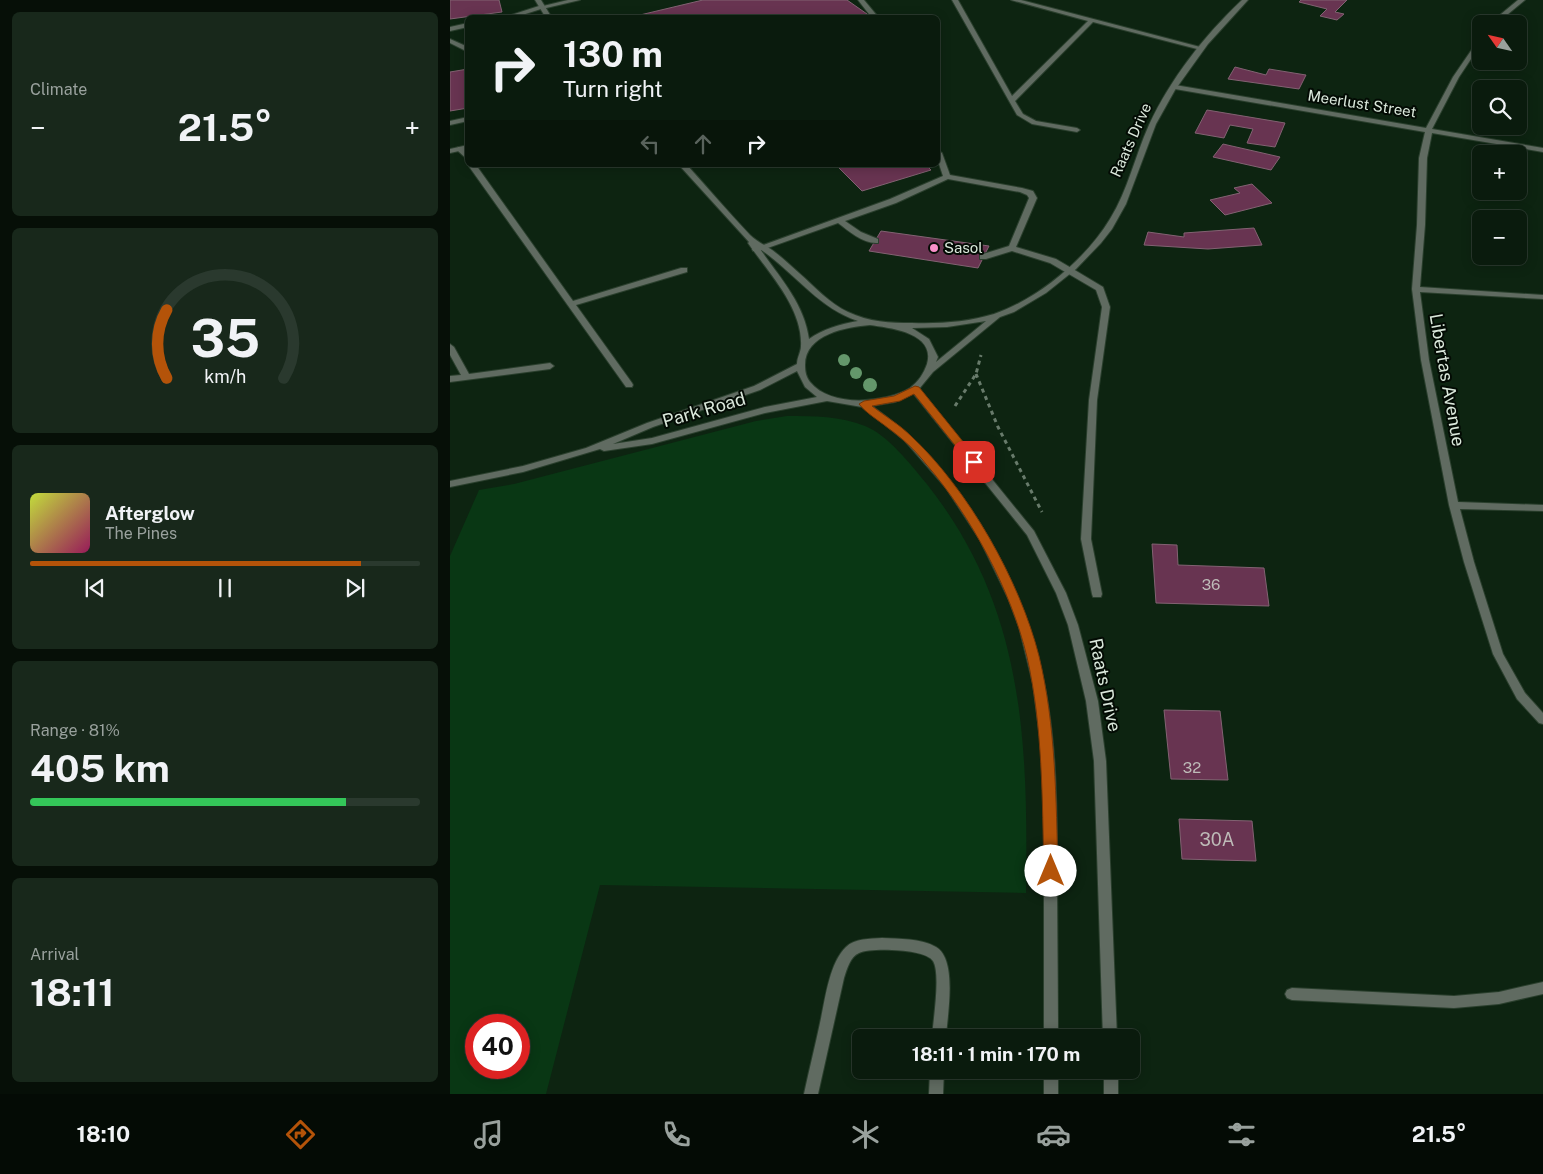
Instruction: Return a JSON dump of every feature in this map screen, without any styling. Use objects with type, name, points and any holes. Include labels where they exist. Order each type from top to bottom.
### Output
[{"type":"street","points":[[538,0],[547,15]]},
{"type":"street","points":[[515,15],[577,0]]},
{"type":"street","points":[[862,0],[874,15]]},
{"type":"street","points":[[955,0],[1020,115],[1029,121],[1077,130]]},
{"type":"street","points":[[1014,0],[1202,48]]},
{"type":"street","name":"Raats Drive","points":[[898,326],[930,327],[954,325],[998,315],[1044,289],[1070,271],[1092,250],[1109,228],[1120,209],[1153,124],[1175,87],[1202,48],[1245,0]]},
{"type":"street","points":[[1503,15],[1522,0]]},
{"type":"street","points":[[1012,100],[1092,20]]},
{"type":"street","points":[[450,29],[465,26]]},
{"type":"street","points":[[450,41],[465,49]]},
{"type":"street","points":[[450,48],[458,46]]},
{"type":"street","name":"Libertas Avenue","points":[[1472,54],[1456,78],[1428,129],[1423,158],[1421,225],[1416,290],[1425,360],[1454,505],[1498,654],[1521,696],[1543,720]]},
{"type":"street","name":"Meerlust Street","points":[[1175,87],[1543,150]]},
{"type":"street","points":[[450,123],[465,120]]},
{"type":"street","points":[[450,151],[464,148]]},
{"type":"street","points":[[940,158],[947,177]]},
{"type":"street","points":[[473,167],[629,385]]},
{"type":"street","points":[[685,167],[759,248],[832,306],[845,314],[870,322],[911,330],[928,343],[934,357],[932,370],[923,383],[915,390],[896,398],[864,404],[840,402],[827,398],[810,387],[801,374],[800,366],[806,349],[804,325],[795,302],[759,248]]},
{"type":"street","points":[[759,248],[893,201],[947,177],[1030,193],[1032,198],[1012,248]]},
{"type":"street","points":[[839,220],[858,234],[875,241]]},
{"type":"street","points":[[983,257],[1012,248],[1053,261],[1100,289],[1106,307],[1093,400],[1086,539],[1097,594]]},
{"type":"street","points":[[571,304],[684,270]]},
{"type":"street","points":[[1416,290],[1543,297]]},
{"type":"street","name":"Raats Drive","points":[[932,370],[946,356],[986,328],[998,315]]},
{"type":"street","points":[[806,349],[822,334],[838,327],[870,322]]},
{"type":"street","points":[[450,346],[466,377]]},
{"type":"street","points":[[450,379],[550,366]]},
{"type":"street","name":"Park Road","points":[[450,484],[523,469],[589,450],[650,425],[758,388],[800,366]]},
{"type":"street","name":"Raats Drive","points":[[915,390],[1031,533],[1061,593],[1073,625],[1092,701],[1100,761],[1110,1029]]},
{"type":"street","name":"Park Road","points":[[589,450],[652,442],[765,410],[827,398]]},
{"type":"street","points":[[864,404],[907,437],[930,461],[962,504],[996,562],[1024,626],[1033,657],[1041,701],[1051,824],[1051,1029]]},
{"type":"street","points":[[1454,505],[1543,508]]},
{"type":"street","points":[[811,1094],[836,978],[843,960],[856,948],[872,944],[924,948],[935,953],[941,962],[942,973],[939,1029]]},
{"type":"street","points":[[1292,994],[1454,1002],[1499,998],[1543,988]]},
{"type":"street","points":[[936,1094],[937,1079]]},
{"type":"street","points":[[1051,1079],[1052,1094]]},
{"type":"street","points":[[1110,1079],[1111,1094]]},
{"type":"path","points":[[952,410],[976,374],[983,349]]},
{"type":"path","points":[[976,374],[995,426],[1009,447],[1047,520]]},
{"type":"green space","points":[[787,416],[827,417],[846,420],[874,430],[882,436],[926,483],[959,530],[984,578],[1002,627],[1014,678],[1021,730],[1025,783],[1026,893],[600,885],[546,1094],[450,1094],[450,556],[479,490],[514,484],[756,421]]},
{"type":"building","points":[[450,0],[499,0],[502,12],[465,15],[465,17],[450,19]]},
{"type":"building","points":[[703,0],[847,0],[867,14],[866,15],[640,15]]},
{"type":"building","points":[[1301,0],[1347,0],[1335,12],[1344,14],[1337,20],[1320,16],[1327,9],[1299,2]]},
{"type":"building","points":[[1235,67],[1266,75],[1269,69],[1306,75],[1299,89],[1228,79]]},
{"type":"building","points":[[465,70],[465,108],[450,111],[450,72]]},
{"type":"building","points":[[1207,110],[1285,123],[1275,147],[1247,143],[1253,129],[1230,125],[1224,138],[1195,133]]},
{"type":"building","points":[[1223,144],[1280,157],[1271,170],[1213,157]]},
{"type":"building","points":[[838,167],[928,167],[931,170],[862,191]]},
{"type":"building","points":[[1252,184],[1272,203],[1225,215],[1210,200],[1240,193],[1234,188]]},
{"type":"building","points":[[1254,228],[1262,245],[1208,249],[1144,245],[1148,232],[1184,237],[1184,233]]},
{"type":"building","points":[[881,231],[989,246],[978,268],[869,251]]},
{"type":"building","points":[[1152,544],[1177,545],[1178,565],[1264,568],[1269,606],[1156,603]]},
{"type":"building","points":[[1164,710],[1220,711],[1228,780],[1171,779]]},
{"type":"building","points":[[1179,819],[1252,821],[1256,861],[1182,859]]},
{"type":"place","name":"Sasol","points":[[934,248]]},
{"type":"route","points":[[974,462],[915,390],[886,402],[864,404],[907,437],[930,461],[962,504],[984,537],[1024,626],[1033,657],[1041,701],[1048,765],[1051,871]]}]
